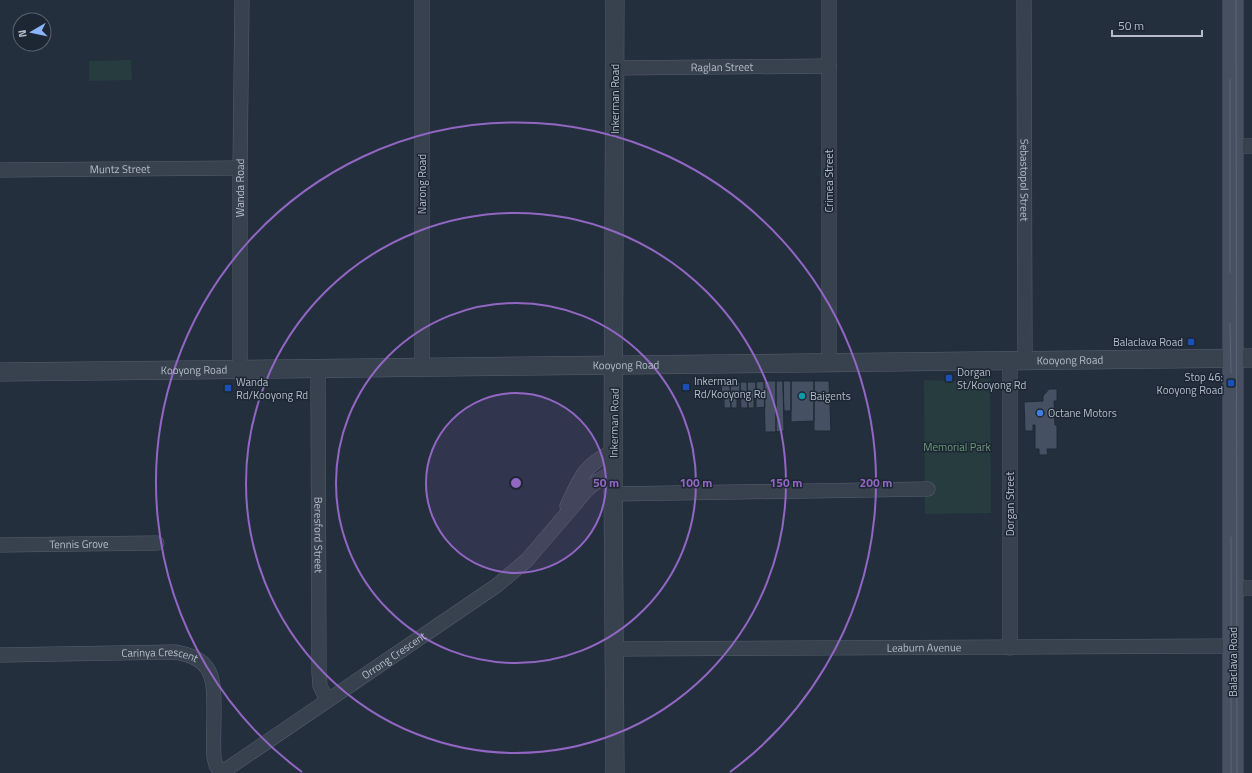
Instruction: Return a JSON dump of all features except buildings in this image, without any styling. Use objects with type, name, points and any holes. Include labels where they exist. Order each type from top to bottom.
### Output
[{"type":"main road","name":"Balaclava Road","points":[[1233,0],[1242,146],[1243,358],[1243,588],[1234,646],[1234,773]]},
{"type":"street","name":"Narong Road","points":[[422,0],[422,368]]},
{"type":"street","name":"Inkerman Road","points":[[614,0],[613,494],[615,773]]},
{"type":"street","name":"Crimea Street","points":[[829,0],[829,363]]},
{"type":"street","name":"Sebastopol Street","points":[[1018,360],[1024,0]]},
{"type":"street","name":"Wanda Road","points":[[240,370],[241,2]]},
{"type":"street","name":"Raglan Street","points":[[614,68],[829,66]]},
{"type":"street","name":"Muntz Street","points":[[0,170],[240,168]]},
{"type":"street","name":"Kooyong Road","points":[[0,372],[1243,358]]},
{"type":"street","name":"Dorgan Street","points":[[1010,648],[1018,360]]},
{"type":"street","name":"Beresford Street","points":[[318,369],[319,672],[320,686],[327,700]]},
{"type":"street","name":"Orrong Crescent","points":[[557,526],[584,473],[596,460],[613,452]]},
{"type":"street","name":"Orrong Crescent","points":[[221,773],[496,586],[527,560],[595,482],[604,476],[613,473]]},
{"type":"street","points":[[613,494],[928,489]]},
{"type":"street","name":"Tennis Grove","points":[[0,545],[157,544]]},
{"type":"street","name":"Leaburn Avenue","points":[[615,649],[1234,646]]},
{"type":"street","name":"Carinya Crescent","points":[[0,655],[175,652],[195,658],[202,663],[212,678],[214,696],[214,757],[216,766],[221,773]]},
{"type":"green space","points":[[131,60],[132,80],[89,81],[89,61]]},
{"type":"green space","name":"Memorial Park","points":[[969,379],[990,379],[991,513],[925,514],[924,380],[961,381]]},
{"type":"tram line","points":[[1236,0],[1237,773]]},
{"type":"tram line","points":[[1230,79],[1230,273]]},
{"type":"tram line","points":[[1230,323],[1231,373]]},
{"type":"tram line","points":[[1231,537],[1231,773]]},
{"type":"place","name":"Balaclava Road","points":[[1191,342]]},
{"type":"place","name":"Dorgan St/Kooyong Rd","points":[[949,378]]},
{"type":"place","name":"Stop 46: Kooyong Road","points":[[1231,383]]},
{"type":"place","name":"Inkerman Rd/Kooyong Rd","points":[[686,387]]},
{"type":"place","name":"Wanda Rd/Kooyong Rd","points":[[228,388]]},
{"type":"place","name":"Baigents","points":[[802,396]]},
{"type":"place","name":"Octane Motors","points":[[1040,413]]}]
